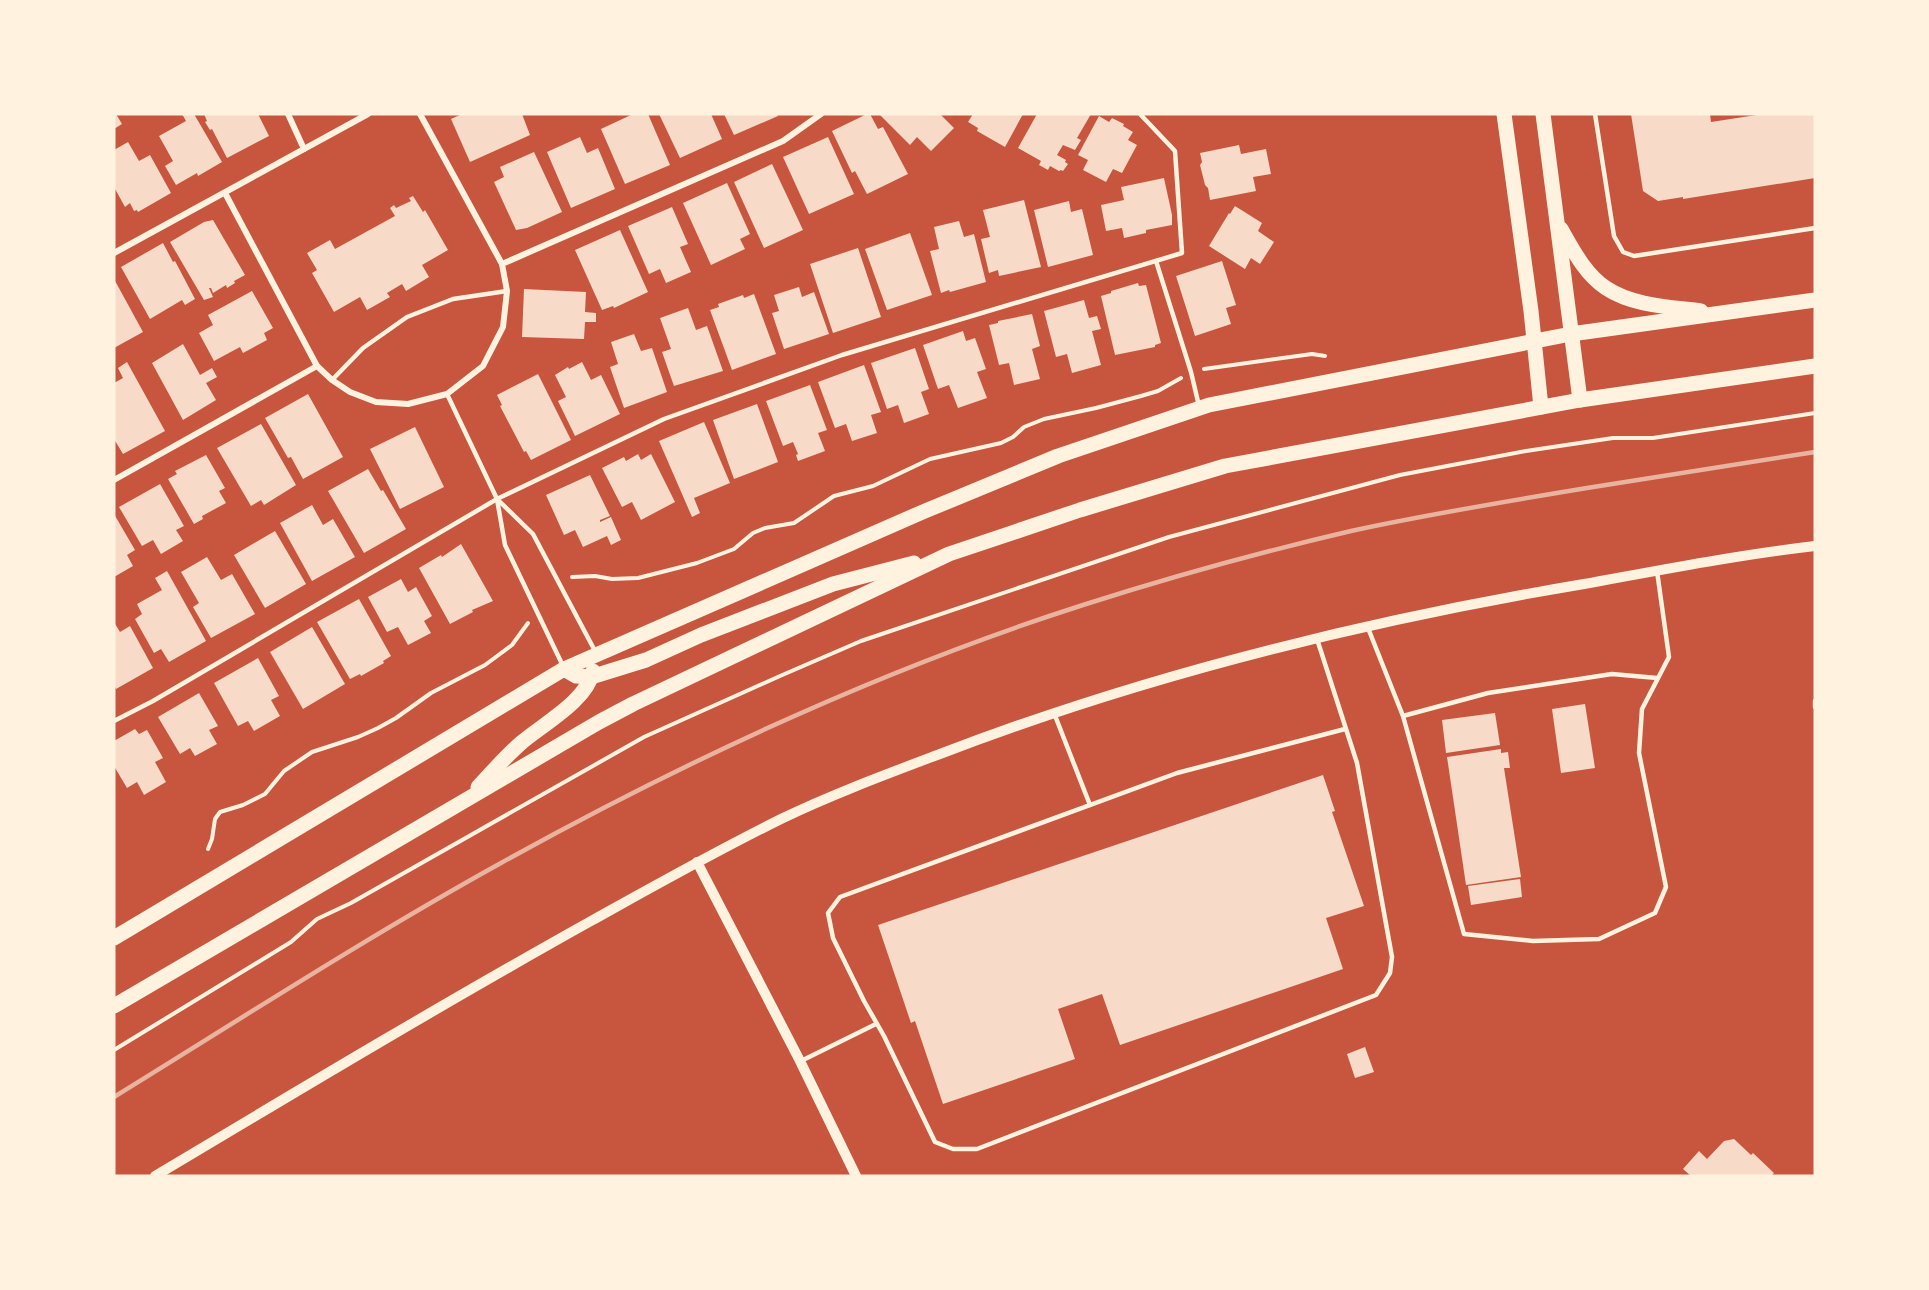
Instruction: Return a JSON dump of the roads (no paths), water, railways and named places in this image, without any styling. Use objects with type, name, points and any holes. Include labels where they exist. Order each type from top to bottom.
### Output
[{"type":"main road","points":[[1504,114],[1535,340],[1541,407]]},
{"type":"main road","points":[[1543,114],[1580,400]]},
{"type":"main road","points":[[1557,222],[1584,266],[1593,277],[1611,291],[1641,302],[1719,313]]},
{"type":"main road","points":[[114,938],[564,669],[924,511],[1058,456],[1209,405],[1535,340],[1815,300]]},
{"type":"main road","points":[[564,669],[576,676],[591,677],[646,660],[701,635],[833,584],[949,554],[1080,510],[1225,466],[1580,400],[1815,366]]},
{"type":"main road","points":[[114,1006],[633,704],[949,554]]},
{"type":"main road","points":[[465,800],[520,744],[578,697],[591,677],[597,653]]},
{"type":"street","points":[[288,114],[304,149]]},
{"type":"street","points":[[114,253],[368,114]]},
{"type":"street","points":[[225,192],[318,366],[332,380],[350,393],[376,402],[408,404],[447,394],[483,366],[503,327],[507,291],[502,264],[420,114]]},
{"type":"street","points":[[502,264],[783,141],[821,114]]},
{"type":"street","points":[[114,480],[318,366]]},
{"type":"street","points":[[155,1176],[469,989],[697,862],[785,817],[993,734],[1207,665],[1367,625],[1481,602],[1815,546]]},
{"type":"street","points":[[697,862],[800,1061],[856,1176]]},
{"type":"lane","points":[[114,720],[153,701],[497,499],[664,419],[831,359],[1182,253],[1175,151],[1140,114]]},
{"type":"lane","points":[[1595,114],[1614,236],[1623,252],[1634,256],[1815,228]]},
{"type":"lane","points":[[1156,261],[1191,372],[1199,409]]},
{"type":"lane","points":[[332,380],[363,348],[407,317],[453,299],[507,291]]},
{"type":"lane","points":[[447,394],[497,499],[505,544],[564,669]]},
{"type":"lane","points":[[497,499],[533,534],[597,653]]},
{"type":"lane","points":[[1367,625],[1403,716],[1464,934],[1533,941],[1599,939],[1655,913],[1666,887],[1639,753],[1642,709],[1669,657],[1657,571]]},
{"type":"lane","points":[[1316,637],[1346,729],[1357,763],[1392,957],[1390,973],[1376,995],[976,1149],[953,1149],[935,1142],[833,938],[828,912],[840,897],[1177,772],[1346,729]]},
{"type":"lane","points":[[1403,716],[1488,693],[1612,674],[1657,678]]},
{"type":"lane","points":[[1815,701],[1815,707]]},
{"type":"lane","points":[[1054,713],[1090,805]]},
{"type":"lane","points":[[800,1061],[876,1024]]},
{"type":"railway","points":[[114,1097],[403,919],[571,825],[713,753],[859,688],[934,658],[1083,605],[1250,556],[1351,531],[1498,503],[1815,452]]}]
